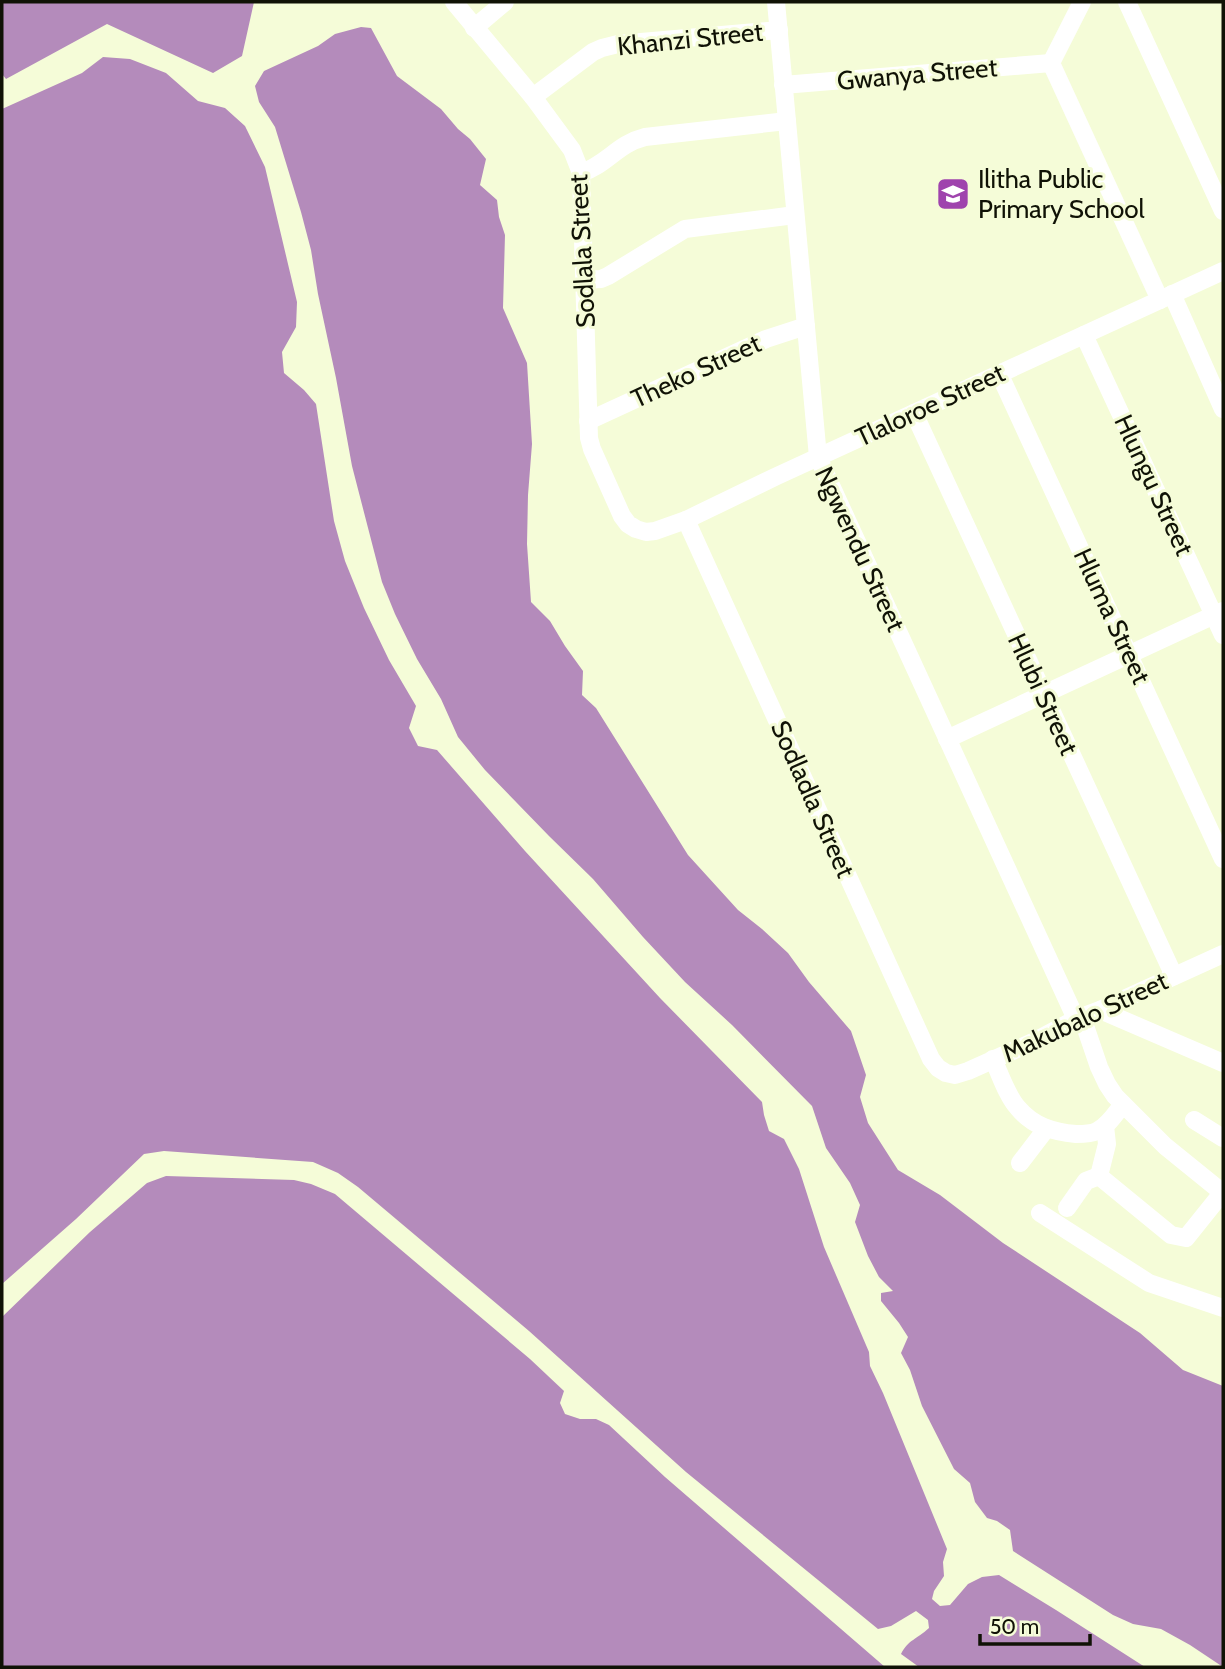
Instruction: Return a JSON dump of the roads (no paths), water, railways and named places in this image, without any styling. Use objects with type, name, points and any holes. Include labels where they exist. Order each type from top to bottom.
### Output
[{"type":"street","name":"Sodlala Street","points":[[454,2],[533,97],[572,149],[581,173],[589,438],[618,507],[628,524],[636,530]]},
{"type":"street","points":[[474,28],[505,2]]},
{"type":"street","name":"Ngwendu Street","points":[[776,2],[818,457],[1079,1018],[1107,1084],[1123,1104],[1166,1146],[1223,1193]]},
{"type":"street","points":[[1082,2],[1051,63],[1223,409]]},
{"type":"street","points":[[1127,2],[1223,211]]},
{"type":"street","name":"Khanzi Street","points":[[533,97],[585,57],[602,48],[779,30]]},
{"type":"street","name":"Gwanya Street","points":[[783,85],[1051,63]]},
{"type":"street","points":[[581,173],[595,168],[626,144],[645,137],[787,121]]},
{"type":"street","points":[[584,280],[608,276],[685,229],[795,215]]},
{"type":"street","name":"Tlaloroe Street","points":[[636,530],[655,531],[686,520],[1223,271]]},
{"type":"street","name":"Theko Street","points":[[588,421],[766,339],[806,326]]},
{"type":"street","name":"Hlungu Street","points":[[1084,335],[1219,613],[1223,635]]},
{"type":"street","name":"Hluma Street","points":[[999,373],[1223,859]]},
{"type":"street","name":"Hlubi Street","points":[[914,413],[1174,976]]},
{"type":"street","name":"Sodladla Street","points":[[686,520],[931,1059],[946,1073]]},
{"type":"street","points":[[947,739],[1219,613]]},
{"type":"street","name":"Makubalo Street","points":[[946,1073],[955,1074],[1035,1041],[1079,1018],[1223,954]]},
{"type":"street","points":[[1100,1010],[1223,1063]]},
{"type":"street","points":[[993,1059],[1016,1106],[1028,1119],[1046,1129],[1083,1134],[1096,1132],[1105,1126],[1123,1104]]},
{"type":"street","points":[[1194,1120],[1223,1138]]},
{"type":"street","points":[[1099,1177],[1107,1143],[1105,1126]]},
{"type":"street","points":[[1020,1163],[1046,1129]]},
{"type":"street","points":[[1099,1177],[1171,1235],[1186,1238],[1223,1193]]},
{"type":"street","points":[[1067,1208],[1086,1181],[1099,1177]]},
{"type":"street","points":[[1040,1213],[1149,1283],[1223,1308]]},
{"type":"place","name":"Ilitha Public Primary School","points":[[953,194]]}]
